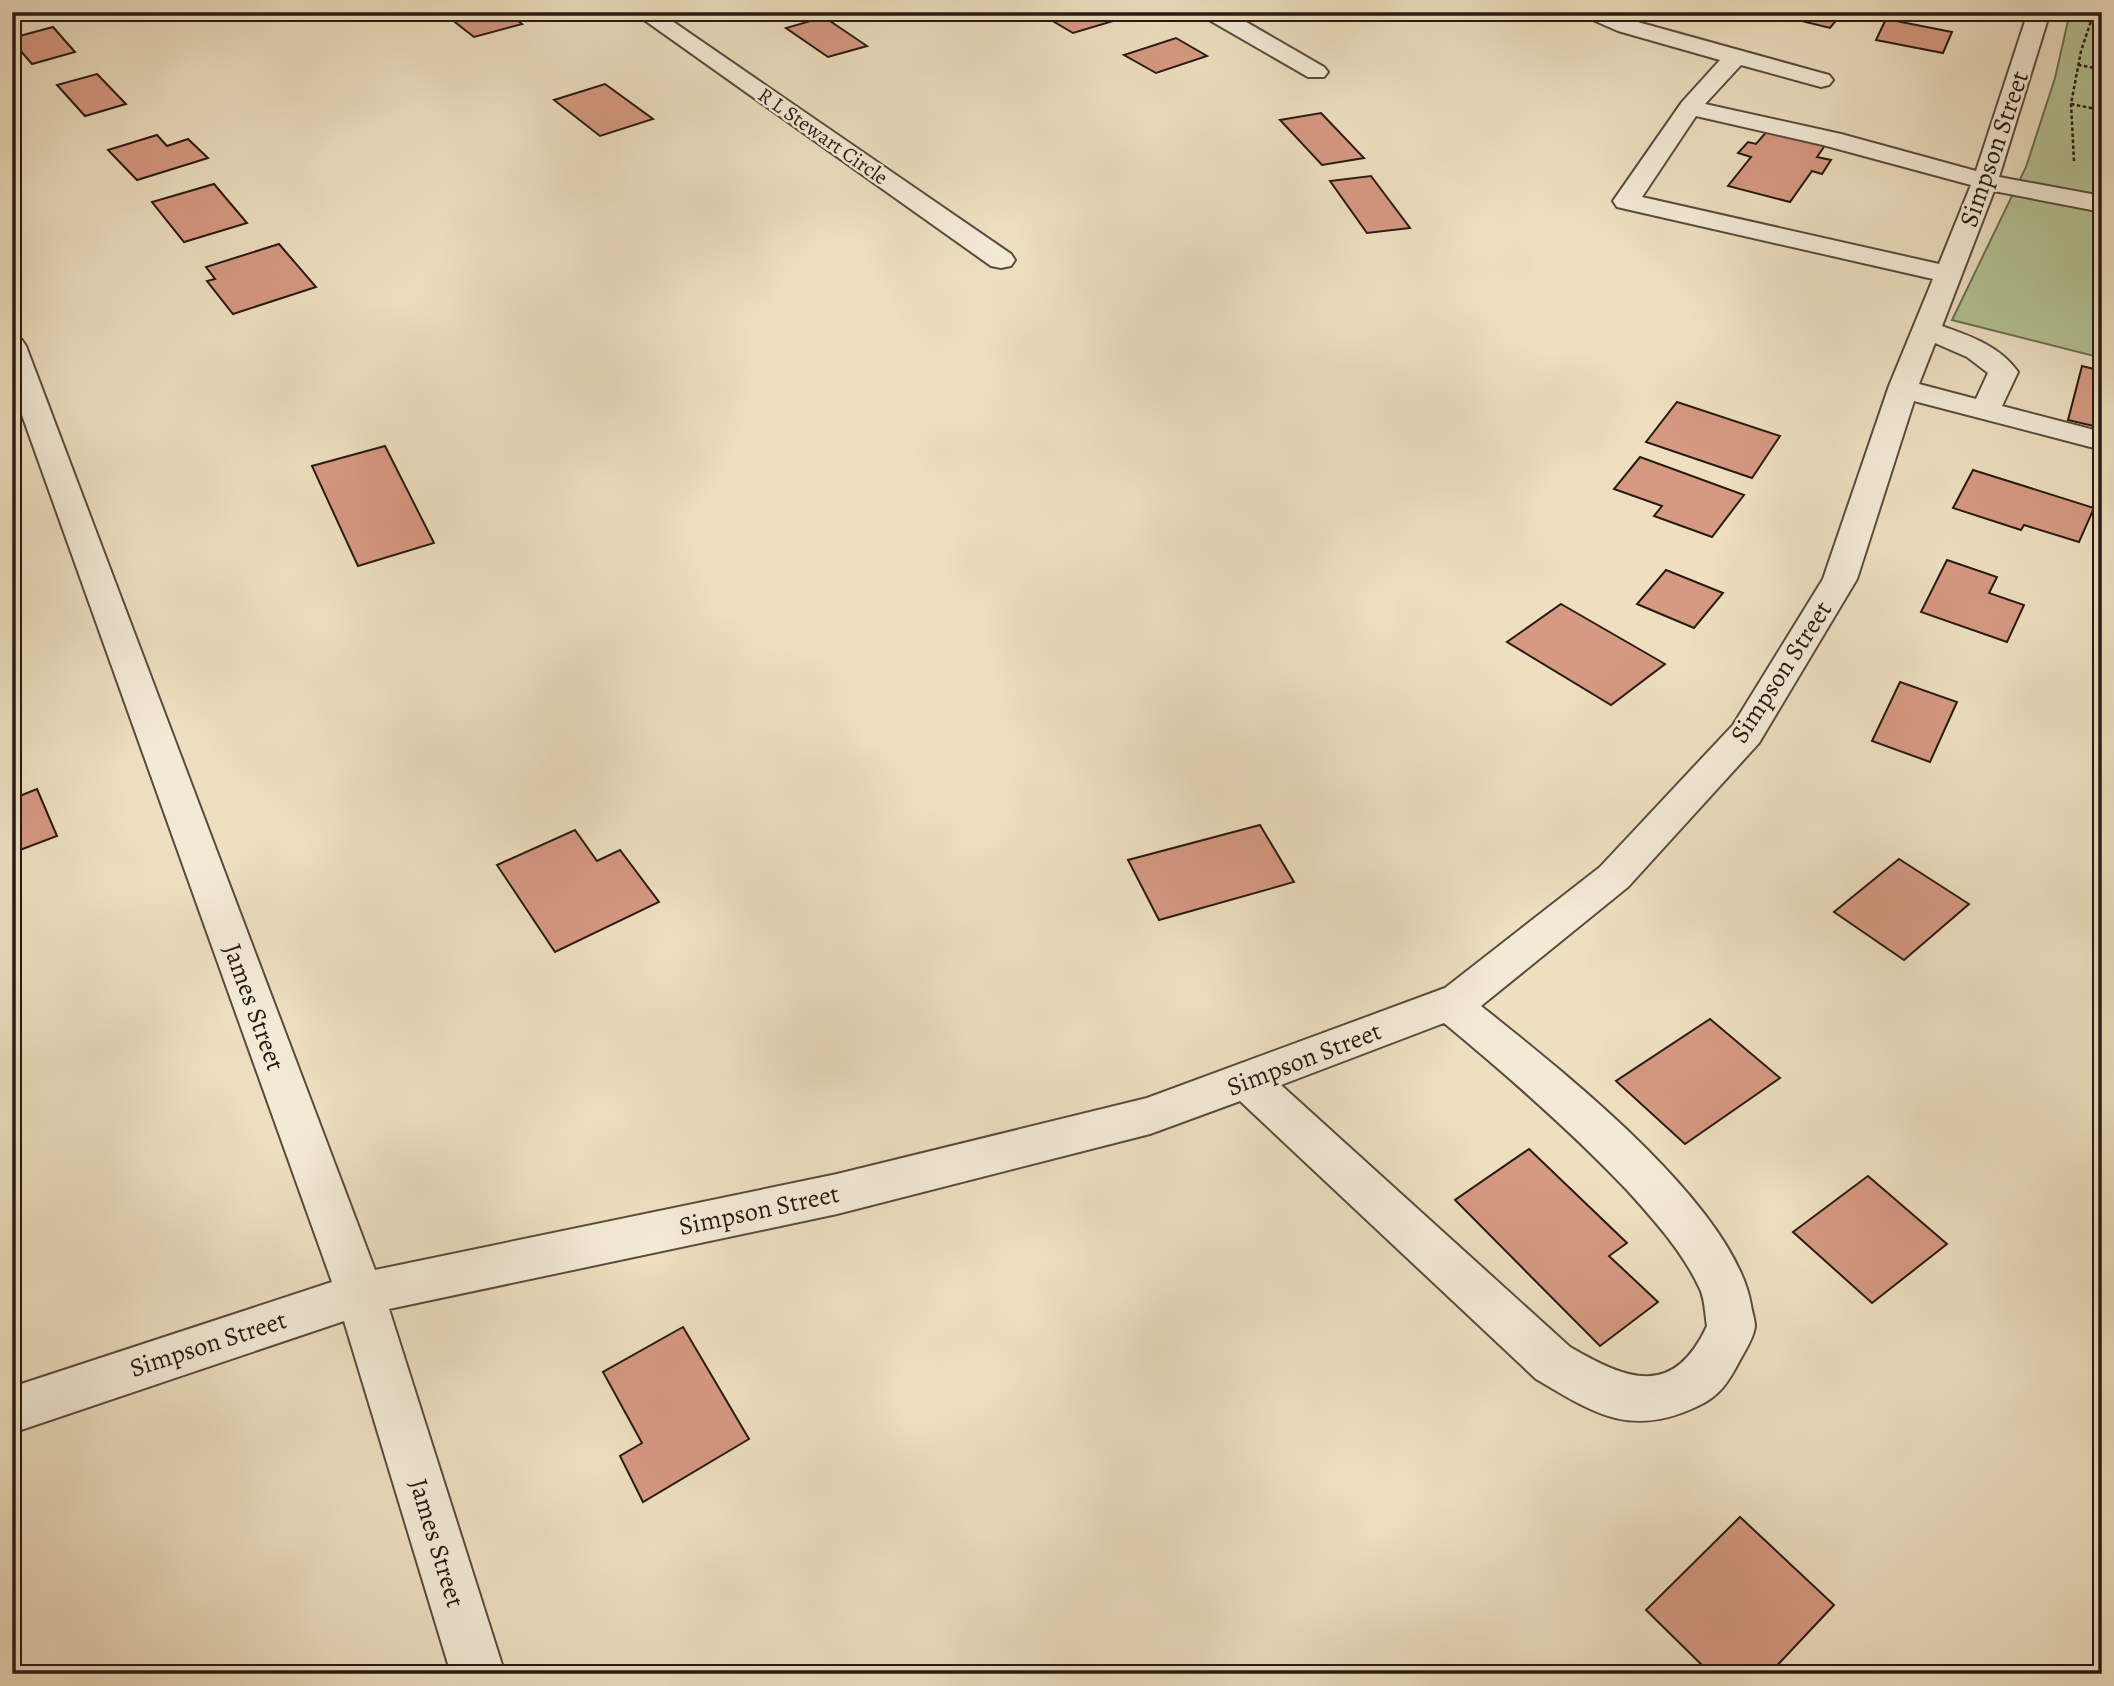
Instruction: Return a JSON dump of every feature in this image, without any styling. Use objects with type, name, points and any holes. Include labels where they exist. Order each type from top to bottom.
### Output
[{"type":"street","name":"R L Stewart Circle","points":[[643,12],[1002,260]]},
{"type":"street","points":[[1212,12],[1316,72]]},
{"type":"street","points":[[1594,12],[1626,26],[1821,80]]},
{"type":"street","name":"Simpson Street","points":[[12,1410],[360,1294],[837,1194],[1150,1116],[1460,1000],[1614,877],[1746,734],[1840,579],[1903,389],[1985,182],[2039,12]]},
{"type":"street","points":[[1736,57],[1719,72],[1690,108],[1626,201],[1949,275]]},
{"type":"street","points":[[1690,108],[1851,144],[1985,182],[2061,199],[2102,204]]},
{"type":"street","points":[[1927,330],[1989,356],[2003,372],[1985,411]]},
{"type":"street","name":"James Street","points":[[12,346],[360,1294],[478,1674]]},
{"type":"street","points":[[1903,389],[2102,441]]},
{"type":"street","points":[[1247,1080],[1553,1363],[1593,1386],[1637,1402],[1668,1398],[1705,1376],[1731,1326],[1727,1297],[1714,1266],[1672,1209],[1628,1159],[1514,1056],[1450,1004]]},
{"type":"path","points":[[2078,165],[2072,159],[2071,104],[2078,65],[2094,12]]},
{"type":"path","points":[[2078,65],[2102,69]]},
{"type":"path","points":[[2071,104],[2101,110]]},
{"type":"green space","points":[[2070,12],[2102,12],[2102,358],[1952,320],[2026,167],[2055,78]]},
{"type":"building","points":[[442,12],[507,12],[522,24],[474,37]]},
{"type":"building","points":[[1062,12],[1137,14],[1073,33],[1046,17]]},
{"type":"building","points":[[1765,12],[1843,12],[1830,28]]},
{"type":"building","points":[[824,17],[867,46],[828,57],[786,28]]},
{"type":"building","points":[[1886,19],[1952,32],[1943,53],[1876,40]]},
{"type":"building","points":[[53,27],[75,52],[32,64],[12,41],[12,38]]},
{"type":"building","points":[[1176,38],[1207,56],[1156,73],[1124,55]]},
{"type":"building","points":[[97,74],[126,104],[85,116],[57,85]]},
{"type":"building","points":[[605,84],[653,119],[600,136],[554,100]]},
{"type":"building","points":[[1321,113],[1364,158],[1322,165],[1280,120]]},
{"type":"building","points":[[1768,130],[1826,144],[1817,157],[1831,160],[1822,174],[1812,171],[1790,202],[1728,186],[1751,157],[1738,153],[1748,142],[1756,144]]},
{"type":"building","points":[[157,135],[167,146],[188,139],[208,158],[137,180],[108,150]]},
{"type":"building","points":[[1371,176],[1410,228],[1367,233],[1330,181]]},
{"type":"building","points":[[214,184],[247,223],[184,242],[152,202]]},
{"type":"building","points":[[279,244],[316,287],[233,314],[207,281],[215,279],[206,267]]},
{"type":"building","points":[[2082,366],[2102,371],[2102,428],[2068,420]]},
{"type":"building","points":[[1677,402],[1780,436],[1752,478],[1646,442]]},
{"type":"building","points":[[385,446],[434,543],[358,566],[312,466]]},
{"type":"building","points":[[1640,457],[1744,495],[1712,537],[1654,516],[1662,506],[1614,489]]},
{"type":"building","points":[[1973,470],[2094,508],[2079,542],[2024,525],[2021,530],[1953,508]]},
{"type":"building","points":[[1947,560],[1997,577],[1989,593],[2024,605],[2007,642],[1921,612]]},
{"type":"building","points":[[1666,570],[1723,593],[1694,628],[1637,604]]},
{"type":"building","points":[[1561,604],[1665,664],[1611,705],[1507,642]]},
{"type":"building","points":[[1900,682],[1957,702],[1930,762],[1872,741]]},
{"type":"building","points":[[37,789],[57,836],[12,853],[12,799]]},
{"type":"building","points":[[1260,825],[1294,882],[1159,920],[1128,860]]},
{"type":"building","points":[[575,830],[597,861],[620,850],[659,902],[555,952],[497,865]]},
{"type":"building","points":[[1899,859],[1969,904],[1904,960],[1834,912]]},
{"type":"building","points":[[1710,1019],[1780,1078],[1685,1144],[1616,1081]]},
{"type":"building","points":[[1529,1149],[1627,1243],[1609,1256],[1658,1302],[1600,1346],[1455,1200]]},
{"type":"building","points":[[1868,1176],[1947,1244],[1872,1303],[1793,1232]]},
{"type":"building","points":[[683,1327],[749,1439],[643,1502],[620,1456],[642,1443],[603,1372]]},
{"type":"building","points":[[1740,1517],[1834,1605],[1769,1674],[1711,1674],[1646,1610]]}]
